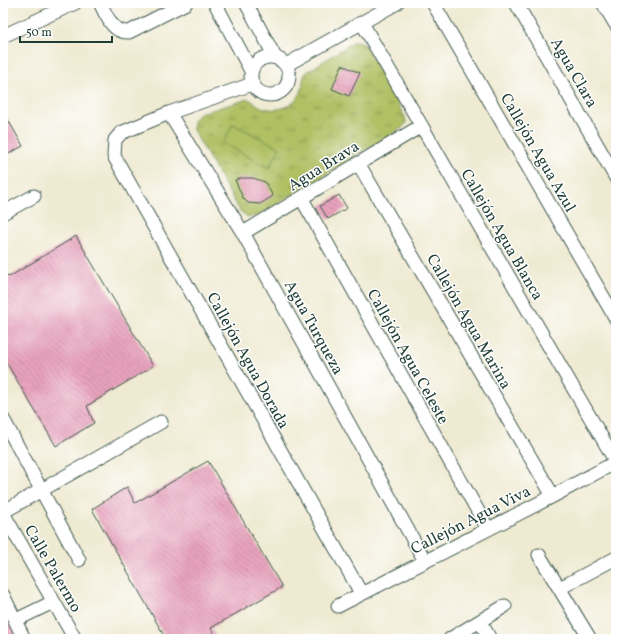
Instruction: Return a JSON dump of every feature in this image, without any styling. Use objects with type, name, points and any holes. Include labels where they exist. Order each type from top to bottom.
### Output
[{"type":"street","points":[[3,36],[75,3]]},
{"type":"street","points":[[100,3],[115,29],[122,32],[129,32],[186,3]]},
{"type":"street","points":[[215,3],[261,93],[267,95],[279,93],[284,89],[290,78],[286,65],[275,57],[246,3]]},
{"type":"street","points":[[286,65],[398,3]]},
{"type":"street","name":"Callejón Agua Azul","points":[[433,3],[616,319]]},
{"type":"street","name":"Agua Clara","points":[[516,3],[616,178]]},
{"type":"street","name":"Callejón Agua Blanca","points":[[362,23],[616,462]]},
{"type":"street","points":[[169,113],[252,77],[258,61],[263,58],[275,57]]},
{"type":"street","name":"Callejón Agua Dorada","points":[[169,113],[121,133],[114,143],[114,156],[361,593]]},
{"type":"street","name":"Agua Turqueza","points":[[169,113],[243,232],[425,561]]},
{"type":"street","name":"Agua Brava","points":[[243,232],[302,199],[358,163],[421,126]]},
{"type":"street","name":"Callejón Agua Marina","points":[[358,163],[553,496]]},
{"type":"street","points":[[3,213],[34,196]]},
{"type":"street","name":"Callejón Agua Celeste","points":[[302,199],[488,529]]},
{"type":"street","points":[[3,419],[40,491],[79,560]]},
{"type":"street","points":[[3,513],[161,422]]},
{"type":"street","name":"Callejón Agua Viva","points":[[338,606],[553,496],[616,462]]},
{"type":"street","name":"Calle Palermo","points":[[3,513],[75,639]]},
{"type":"street","points":[[539,555],[590,639]]},
{"type":"street","points":[[560,588],[616,558]]},
{"type":"street","points":[[3,595],[24,639]]},
{"type":"street","points":[[16,620],[53,602]]},
{"type":"street","points":[[450,639],[505,606]]},
{"type":"street","points":[[480,621],[490,639]]},
{"type":"green space","points":[[359,41],[364,44],[405,117],[406,123],[402,128],[256,217],[248,217],[240,211],[193,130],[193,121],[199,114],[248,99],[267,109],[279,109],[289,105],[294,102],[301,92],[303,79],[307,72],[353,42]]},
{"type":"green space","points":[[233,124],[280,148],[269,168],[223,143]]},
{"type":"building","points":[[342,65],[360,73],[349,96],[332,89]]},
{"type":"building","points":[[3,111],[23,146],[3,157]]},
{"type":"building","points":[[241,178],[253,178],[265,182],[273,196],[260,204],[248,203],[243,198],[235,180]]},
{"type":"building","points":[[339,195],[347,208],[328,219],[320,206]]},
{"type":"building","points":[[76,236],[153,366],[87,406],[94,423],[56,446],[3,357],[3,271],[9,277]]},
{"type":"building","points":[[208,461],[282,587],[211,628],[217,639],[166,639],[92,509],[127,487],[135,503]]},
{"type":"building","points":[[3,599],[20,639],[3,639]]}]
